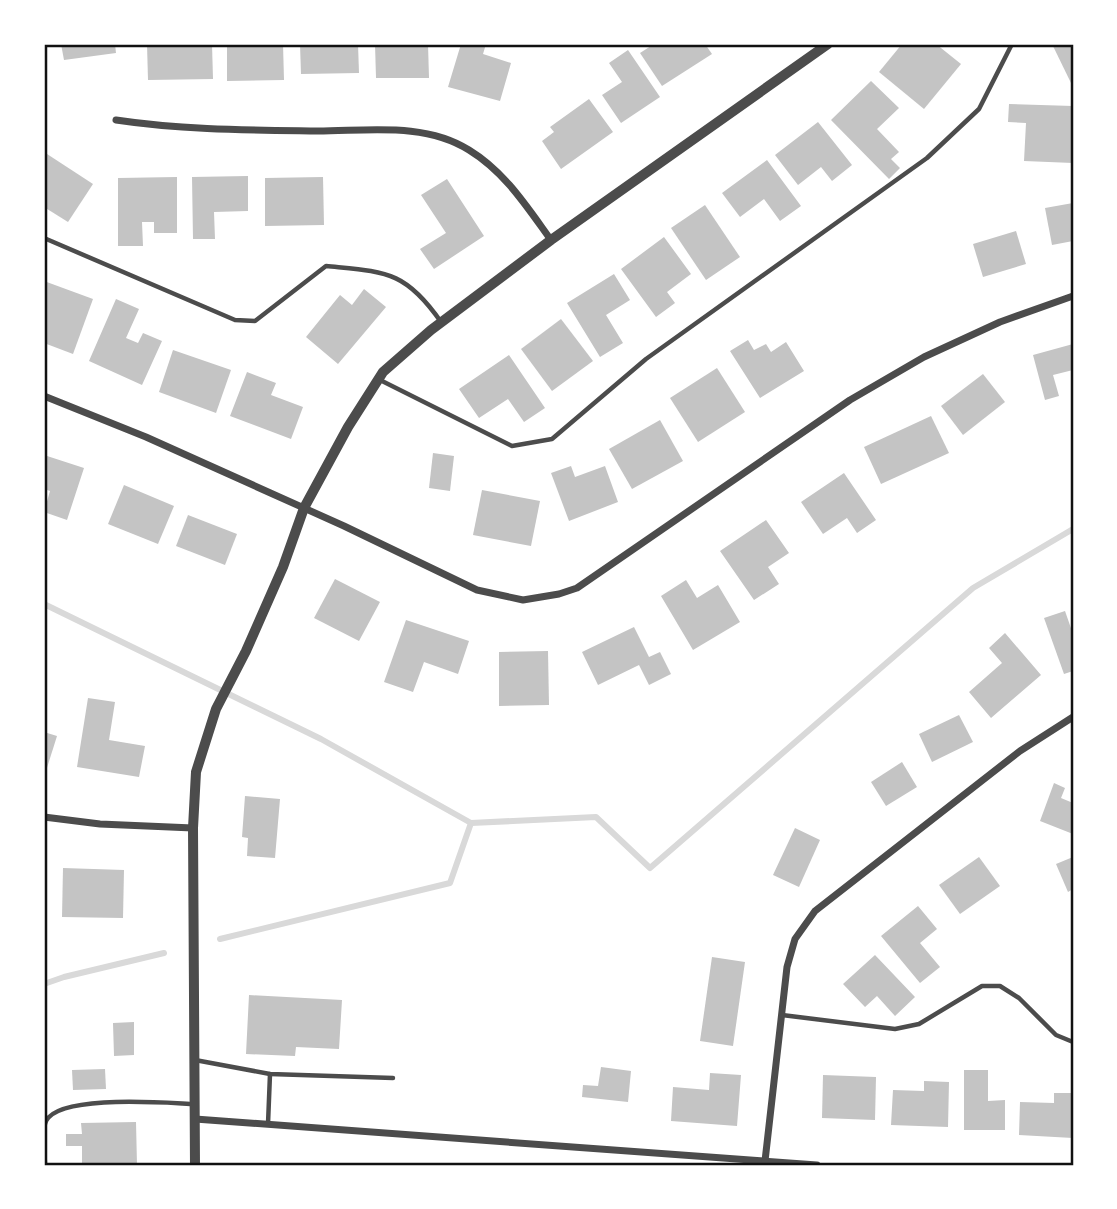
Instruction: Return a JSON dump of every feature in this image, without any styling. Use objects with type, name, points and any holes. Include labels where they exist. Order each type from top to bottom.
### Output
[{"type":"street","points":[[195,1165],[192,828],[196,772],[216,709],[246,651],[283,567],[304,508],[348,427],[378,379],[406,349],[551,240],[828,44]]},
{"type":"street","points":[[116,120],[150,125],[317,131],[407,131],[439,135],[468,149],[493,166],[551,240]]},
{"type":"street","points":[[44,396],[146,437],[477,590],[523,600],[577,588],[850,400],[924,357],[1000,322],[1073,296]]},
{"type":"street","points":[[765,1161],[787,967],[795,939],[815,911],[1020,751],[1073,717]]},
{"type":"street","points":[[44,817],[100,824],[192,828]]},
{"type":"street","points":[[195,1119],[817,1165]]},
{"type":"lane","points":[[378,379],[512,446],[552,439],[646,359],[927,158],[979,109],[1012,44]]},
{"type":"lane","points":[[44,239],[235,320],[255,321],[326,266],[378,271],[408,283],[427,302],[441,322]]},
{"type":"lane","points":[[782,1015],[895,1028],[919,1024],[982,986],[1000,986],[1019,998],[1056,1035],[1073,1042]]},
{"type":"lane","points":[[194,1060],[270,1074],[393,1078]]},
{"type":"lane","points":[[268,1124],[270,1074]]},
{"type":"lane","points":[[45,1165],[46,1123],[54,1112],[65,1107],[108,1102],[195,1104]]},
{"type":"building","points":[[61,44],[115,44],[116,53],[64,60]]},
{"type":"building","points":[[147,44],[212,44],[213,79],[148,80]]},
{"type":"building","points":[[227,44],[283,44],[284,80],[227,81]]},
{"type":"building","points":[[300,44],[358,44],[359,73],[301,74]]},
{"type":"building","points":[[375,44],[428,44],[429,78],[376,78]]},
{"type":"building","points":[[461,44],[486,44],[483,54],[511,63],[500,101],[448,87]]},
{"type":"building","points":[[654,44],[705,44],[712,54],[662,86],[640,53]]},
{"type":"building","points":[[902,44],[936,44],[961,64],[924,109],[879,72]]},
{"type":"building","points":[[1052,44],[1073,44],[1073,82],[1071,83]]},
{"type":"building","points":[[628,50],[660,97],[621,123],[602,95],[622,82],[609,63]]},
{"type":"building","points":[[871,81],[899,108],[877,129],[899,152],[891,159],[900,168],[889,179],[831,120]]},
{"type":"building","points":[[589,99],[613,132],[561,169],[542,141],[554,132],[550,127]]},
{"type":"building","points":[[1009,104],[1073,106],[1073,163],[1024,161],[1026,123],[1008,122]]},
{"type":"building","points":[[818,122],[852,165],[832,181],[821,167],[798,185],[775,155]]},
{"type":"building","points":[[47,154],[93,184],[68,222],[44,207],[44,158]]},
{"type":"building","points":[[767,160],[801,206],[780,221],[764,199],[740,217],[722,193]]},
{"type":"building","points":[[248,176],[248,211],[214,212],[215,239],[193,239],[192,177]]},
{"type":"building","points":[[177,177],[177,233],[154,233],[154,222],[142,222],[143,246],[118,246],[118,178]]},
{"type":"building","points":[[323,177],[324,225],[265,226],[265,178]]},
{"type":"building","points":[[447,179],[484,236],[434,269],[420,249],[446,233],[421,195]]},
{"type":"building","points":[[1073,203],[1073,241],[1052,245],[1045,208]]},
{"type":"building","points":[[705,205],[740,257],[706,280],[671,228]]},
{"type":"building","points":[[1016,231],[1026,264],[983,277],[973,244]]},
{"type":"building","points":[[664,237],[691,274],[667,292],[675,303],[656,317],[621,269]]},
{"type":"building","points":[[614,274],[630,300],[606,315],[623,343],[600,357],[567,303]]},
{"type":"building","points":[[44,281],[93,299],[73,354],[44,343]]},
{"type":"building","points":[[364,289],[386,307],[338,364],[306,337],[340,295],[352,305]]},
{"type":"building","points":[[116,299],[139,309],[126,338],[138,343],[143,333],[162,341],[142,385],[89,361]]},
{"type":"building","points":[[561,319],[593,361],[552,391],[521,349]]},
{"type":"building","points":[[748,340],[754,350],[766,344],[771,352],[786,342],[804,371],[760,398],[730,351]]},
{"type":"building","points":[[1073,344],[1073,370],[1053,375],[1059,396],[1045,400],[1033,355]]},
{"type":"building","points":[[173,350],[231,370],[216,413],[159,392]]},
{"type":"building","points":[[509,355],[545,408],[524,422],[508,399],[479,418],[459,389]]},
{"type":"building","points":[[717,368],[745,412],[698,442],[670,398]]},
{"type":"building","points":[[247,372],[276,383],[271,395],[303,407],[291,439],[230,416]]},
{"type":"building","points":[[983,374],[1005,402],[963,435],[941,406]]},
{"type":"building","points":[[931,416],[949,453],[881,484],[864,447]]},
{"type":"building","points":[[660,420],[683,461],[632,489],[609,449]]},
{"type":"building","points":[[433,453],[454,456],[450,491],[429,488]]},
{"type":"building","points":[[44,455],[84,468],[67,520],[44,512],[50,491],[44,489]]},
{"type":"building","points":[[571,466],[575,477],[605,466],[618,502],[569,521],[551,473]]},
{"type":"building","points":[[844,473],[876,520],[857,533],[847,518],[823,534],[801,502]]},
{"type":"building","points":[[124,485],[174,506],[158,544],[108,524]]},
{"type":"building","points":[[482,490],[540,501],[531,546],[473,535]]},
{"type":"building","points":[[188,515],[237,534],[225,565],[176,546]]},
{"type":"building","points":[[766,520],[789,553],[768,567],[779,584],[754,600],[720,551]]},
{"type":"building","points":[[335,579],[380,602],[359,641],[314,618]]},
{"type":"building","points":[[686,580],[697,598],[718,585],[740,622],[693,650],[661,596]]},
{"type":"building","points":[[1065,611],[1073,634],[1073,671],[1064,674],[1044,618]]},
{"type":"building","points":[[406,620],[469,641],[458,674],[424,662],[413,692],[384,682]]},
{"type":"building","points":[[634,627],[649,657],[660,652],[671,674],[649,685],[639,665],[598,685],[582,652]]},
{"type":"building","points":[[1005,633],[1041,675],[991,718],[969,692],[1002,663],[989,648]]},
{"type":"building","points":[[548,651],[549,705],[499,706],[499,652]]},
{"type":"building","points":[[88,698],[115,702],[109,740],[145,746],[139,777],[77,767]]},
{"type":"building","points":[[959,715],[973,742],[932,762],[919,734]]},
{"type":"building","points":[[44,732],[57,736],[46,771],[44,770]]},
{"type":"building","points":[[902,762],[917,787],[886,806],[871,782]]},
{"type":"building","points":[[1054,783],[1065,788],[1061,798],[1073,803],[1073,834],[1040,821]]},
{"type":"building","points":[[245,796],[280,799],[275,858],[247,856],[248,838],[242,837]]},
{"type":"building","points":[[795,828],[820,840],[799,887],[773,875]]},
{"type":"building","points":[[979,857],[1000,886],[960,914],[939,885]]},
{"type":"building","points":[[1073,857],[1073,889],[1068,892],[1056,864]]},
{"type":"building","points":[[63,868],[124,870],[123,918],[62,917]]},
{"type":"building","points":[[918,906],[937,929],[920,943],[940,967],[920,983],[881,936]]},
{"type":"building","points":[[875,955],[915,997],[895,1016],[877,996],[865,1007],[843,984]]},
{"type":"building","points":[[712,957],[745,962],[733,1046],[700,1041]]},
{"type":"building","points":[[249,995],[342,1000],[339,1049],[296,1047],[295,1056],[246,1054]]},
{"type":"building","points":[[134,1022],[134,1055],[114,1056],[113,1023]]},
{"type":"building","points":[[601,1067],[631,1071],[628,1102],[582,1097],[583,1085],[598,1086]]},
{"type":"building","points":[[105,1069],[106,1089],[73,1090],[72,1070]]},
{"type":"building","points":[[964,1070],[988,1070],[988,1101],[1005,1100],[1005,1130],[964,1130]]},
{"type":"building","points":[[710,1073],[741,1075],[737,1126],[671,1121],[673,1087],[709,1090]]},
{"type":"building","points":[[823,1075],[876,1077],[875,1120],[822,1118]]},
{"type":"building","points":[[924,1081],[949,1082],[948,1127],[891,1125],[893,1090],[924,1091]]},
{"type":"building","points":[[1054,1093],[1073,1093],[1073,1138],[1019,1135],[1020,1102],[1054,1103]]},
{"type":"building","points":[[136,1122],[137,1165],[82,1165],[82,1146],[66,1146],[66,1134],[82,1134],[81,1123]]},
{"type":"waterway","points":[[44,604],[321,739],[471,823],[596,817],[650,868],[973,588],[1073,529]]},
{"type":"waterway","points":[[220,939],[450,883],[471,823]]},
{"type":"waterway","points":[[44,984],[164,953]]}]
